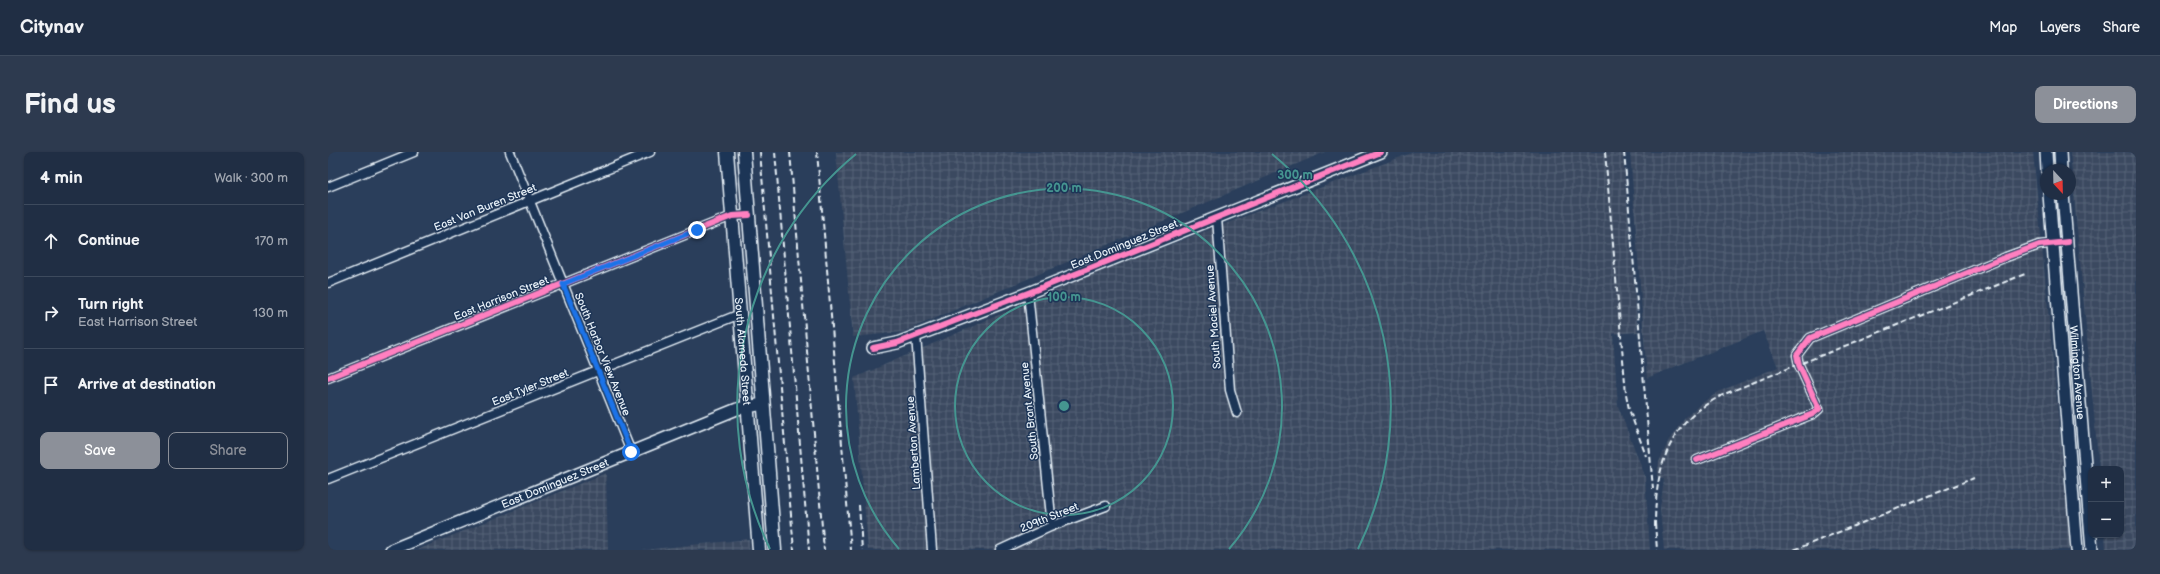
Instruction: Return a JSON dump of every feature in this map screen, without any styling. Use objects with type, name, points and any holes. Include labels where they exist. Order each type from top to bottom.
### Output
[{"type":"main road","name":"South Alameda Street","points":[[727,152],[759,550]]},
{"type":"main road","name":"South Alameda Street","points":[[744,152],[775,550]]},
{"type":"street","points":[[328,187],[414,152]]},
{"type":"street","name":"South Harbor View Avenue","points":[[510,152],[631,452]]},
{"type":"street","name":"East Van Buren Street","points":[[328,283],[650,152]]},
{"type":"street","name":"East Dominguez Street","points":[[872,348],[887,346],[1028,293],[1381,152]]},
{"type":"street","points":[[2046,152],[2047,164]]},
{"type":"street","points":[[2060,152],[2061,164]]},
{"type":"street","name":"Wilmington Avenue","points":[[2049,200],[2077,550]]},
{"type":"street","name":"Wilmington Avenue","points":[[2064,200],[2092,550]]},
{"type":"street","name":"East Harrison Street","points":[[328,378],[732,216],[749,215]]},
{"type":"street","name":"South Maciel Avenue","points":[[1217,218],[1230,390],[1237,413]]},
{"type":"street","points":[[1697,460],[1813,414],[1818,409],[1799,365],[1797,355],[1810,338],[2038,245],[2068,242]]},
{"type":"street","name":"South Brant Avenue","points":[[1028,293],[1052,526]]},
{"type":"street","name":"East Tyler Street","points":[[328,479],[740,314]]},
{"type":"street","name":"Lamberton Avenue","points":[[916,335],[932,550]]},
{"type":"street","name":"East Dominguez Street","points":[[391,550],[748,405],[764,404]]},
{"type":"street","points":[[2071,472],[2086,471]]},
{"type":"street","name":"209th Street","points":[[1000,550],[1052,526],[1106,506]]},
{"type":"shaded area","points":[[836,152],[1325,152],[903,332],[853,337]]},
{"type":"shaded area","points":[[1414,152],[1623,152],[1638,332],[1613,334],[1618,406],[1645,476],[1650,550],[868,550],[854,378],[1093,274]]},
{"type":"shaded area","points":[[1630,152],[2033,152],[2071,550],[1664,550],[1660,509],[1664,479],[1657,476],[1659,462],[1669,440],[1685,418],[1699,405],[1720,391],[1778,367],[1763,331],[1647,378]]},
{"type":"shaded area","points":[[2070,152],[2136,152],[2136,550],[2106,550],[2105,538],[2124,538],[2124,466],[2099,466],[2074,200],[2076,200],[2076,164],[2071,164]]},
{"type":"shaded area","points":[[606,473],[608,550],[417,550]]},
{"type":"shaded area","points":[[749,539],[750,550],[643,550]]},
{"type":"railway","points":[[760,152],[794,550]]},
{"type":"railway","points":[[775,152],[809,550]]},
{"type":"railway","points":[[790,152],[824,550]]},
{"type":"railway","points":[[817,152],[851,550]]},
{"type":"railway","points":[[1605,152],[1626,394],[1629,409],[1646,456]]},
{"type":"railway","points":[[1624,152],[1653,489]]},
{"type":"railway","points":[[1655,527],[1658,485],[1662,465],[1669,448],[1678,431],[1691,417],[1707,404],[1727,393],[2025,274]]},
{"type":"railway","points":[[1794,550],[1974,478]]},
{"type":"railway","points":[[859,505],[862,550]]},
{"type":"railway","points":[[1655,523],[1657,550]]},
{"type":"cycle path","points":[[873,348],[897,343],[1028,293],[1381,152]]},
{"type":"cycle path","points":[[328,378],[732,216],[749,215]]},
{"type":"cycle path","points":[[1697,460],[1813,414],[1819,409],[1799,365],[1797,355],[1810,338],[2006,257],[2039,245],[2068,242]]},
{"type":"route","points":[[631,452],[563,284],[697,230]]}]
